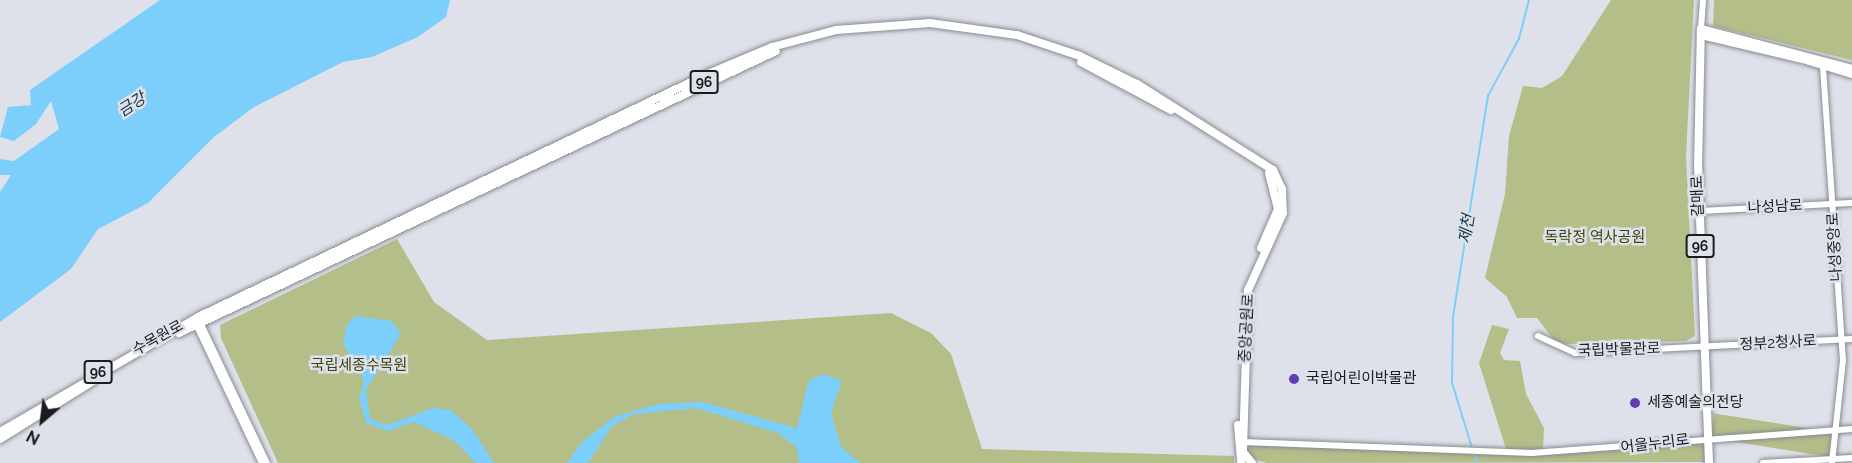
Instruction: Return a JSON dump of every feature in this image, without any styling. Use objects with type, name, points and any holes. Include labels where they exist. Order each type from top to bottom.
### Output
[{"type":"main road","name":"96","points":[[185,330],[197,321],[708,74],[772,47],[836,30],[930,23],[1028,38],[1108,68],[1260,161],[1270,174],[1281,198]]},
{"type":"main road","name":"96","points":[[197,321],[212,317],[710,79],[773,52],[846,34],[901,28],[963,30],[1048,49],[1106,73],[1243,150]]},
{"type":"main road","points":[[1701,32],[1852,70]]},
{"type":"main road","name":"갈매로","points":[[1701,32],[1699,211],[1709,463]]},
{"type":"main road","name":"중앙공원로","points":[[1251,463],[1243,442],[1248,290],[1279,225],[1281,198]]},
{"type":"main road","name":"중앙공원로","points":[[1240,463],[1244,289],[1281,198]]},
{"type":"main road","name":"수목원로","points":[[0,432],[197,321]]},
{"type":"main road","name":"수목원로","points":[[0,439],[185,330]]},
{"type":"street","name":"갈매로","points":[[1701,32],[1703,0]]},
{"type":"street","points":[[1797,55],[1823,67],[1852,70]]},
{"type":"street","name":"나성중앙로","points":[[1823,67],[1842,340],[1833,461]]},
{"type":"street","name":"나성남로","points":[[1699,211],[1852,203]]},
{"type":"street","points":[[185,330],[206,338],[212,317]]},
{"type":"street","name":"수목원로","points":[[197,321],[267,463]]},
{"type":"street","name":"국립박물관로","points":[[1538,336],[1575,353],[1705,347]]},
{"type":"street","name":"수목원로","points":[[206,338],[262,463]]},
{"type":"street","name":"정부2청사로","points":[[1705,347],[1852,339]]},
{"type":"street","name":"어울누리로","points":[[1243,442],[1510,452],[1628,448],[1708,438],[1852,429]]},
{"type":"street","points":[[1763,463],[1833,461],[1852,458]]},
{"type":"green space","name":"독락정 역사공원","points":[[1611,0],[1694,0],[1686,156],[1695,336],[1686,341],[1565,344],[1553,339],[1537,318],[1517,318],[1507,297],[1485,278],[1505,194],[1509,136],[1523,86],[1542,88],[1562,76]]},
{"type":"green space","points":[[1714,0],[1852,0],[1852,60],[1713,26]]},
{"type":"green space","name":"국립세종수목원","points":[[397,239],[434,302],[487,340],[891,313],[931,333],[951,354],[982,449],[1234,456],[1234,463],[278,463],[221,338],[220,325]]},
{"type":"green space","points":[[1492,325],[1509,329],[1500,353],[1504,360],[1520,361],[1526,394],[1544,428],[1543,450],[1506,449],[1479,363]]},
{"type":"green space","points":[[1714,413],[1832,432],[1828,457],[1711,438]]},
{"type":"green space","points":[[1658,442],[1704,442],[1705,462],[1266,463],[1251,458],[1245,445],[1549,453],[1630,449]]},
{"type":"water","name":"금강","points":[[160,0],[450,0],[446,17],[418,37],[372,57],[343,62],[254,107],[214,137],[148,203],[98,229],[71,269],[0,322],[0,192],[11,175],[0,175],[0,159],[14,161],[59,129],[51,101],[36,124],[14,141],[0,137],[8,107],[31,105],[30,90]]},
{"type":"water","points":[[356,316],[392,321],[401,334],[366,390],[370,419],[387,425],[433,408],[451,410],[473,430],[494,463],[475,463],[455,441],[414,422],[388,431],[366,423],[359,398],[364,381],[343,343],[347,324]]},
{"type":"water","points":[[825,374],[842,381],[831,413],[841,447],[860,463],[799,463],[797,448],[778,433],[696,408],[634,414],[612,426],[588,463],[567,463],[581,443],[614,417],[657,404],[702,402],[797,428],[809,380]]},
{"type":"waterway","name":"제천","points":[[1472,448],[1452,383],[1453,317],[1488,96],[1519,39],[1529,0]]},
{"type":"waterway","name":"제천","points":[[1474,453],[1478,463]]},
{"type":"place","name":"국립어린이박물관","points":[[1294,379]]},
{"type":"place","name":"세종예술의전당","points":[[1635,403]]}]
